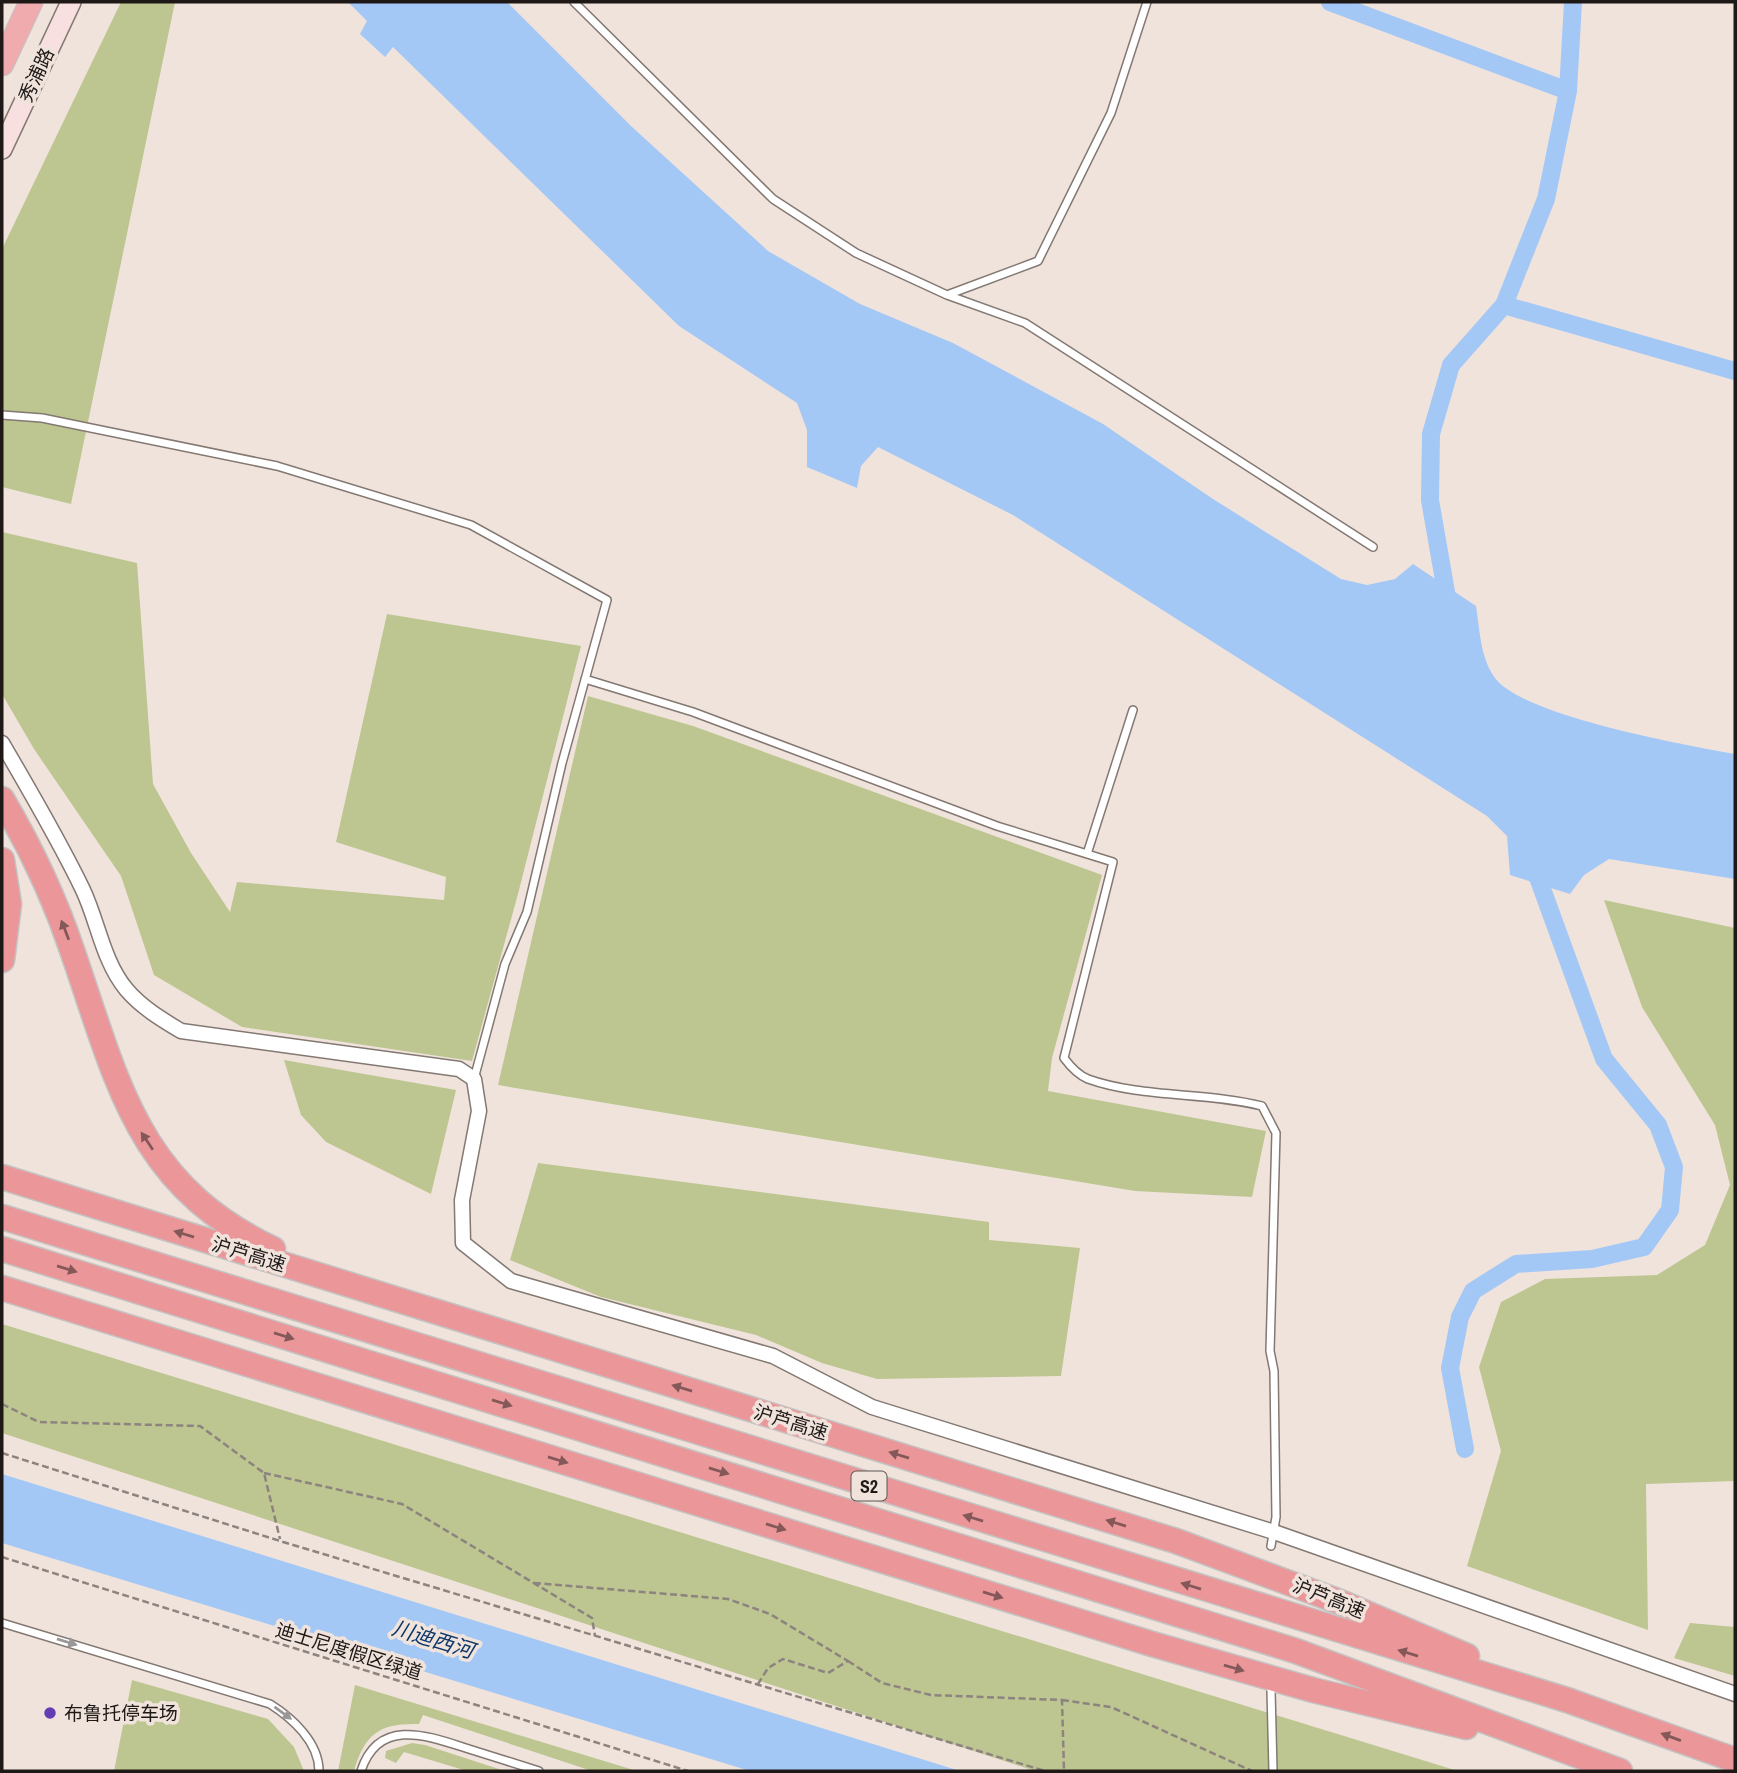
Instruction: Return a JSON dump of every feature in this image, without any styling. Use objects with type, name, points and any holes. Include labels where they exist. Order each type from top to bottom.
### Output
[{"type":"highway","points":[[2,64],[31,2]]},
{"type":"highway","points":[[2,799],[48,886],[116,1080],[141,1132],[187,1194],[215,1217],[291,1258],[618,1368]]},
{"type":"highway","points":[[2,860],[9,904],[2,960]]},
{"type":"highway","name":"沪芦高速","points":[[2,1177],[1250,1567],[1340,1602],[1567,1700]]},
{"type":"highway","name":"沪芦高速","points":[[2,1217],[1567,1700],[1735,1760]]},
{"type":"highway","name":"S2","points":[[2,1249],[1248,1635],[1421,1696],[1620,1771]]},
{"type":"highway","name":"S2","points":[[2,1288],[1152,1644],[1313,1690],[1557,1749]]},
{"type":"highway","points":[[2,1304],[390,1408]]},
{"type":"main road","name":"秀浦路","points":[[2,149],[71,2]]},
{"type":"street","points":[[2,743],[64,853],[84,894],[111,964],[125,988],[152,1014],[181,1031],[459,1069],[474,1079],[479,1111],[462,1200],[463,1243],[511,1281],[774,1356],[872,1407],[1735,1694]]},
{"type":"lane","points":[[574,2],[774,199],[856,253],[947,295],[1025,323],[1373,547]]},
{"type":"lane","points":[[947,295],[1038,261],[1111,113],[1147,2]]},
{"type":"lane","points":[[2,415],[42,418],[277,466],[471,525],[607,600],[527,912],[505,964],[474,1079]]},
{"type":"lane","points":[[585,679],[693,712],[997,826],[1113,862],[1064,1058],[1087,1079],[1160,1093],[1235,1099],[1262,1106],[1276,1133],[1270,1352],[1274,1371],[1273,1539]]},
{"type":"lane","points":[[1087,854],[1133,710]]},
{"type":"lane","points":[[2,1623],[270,1704],[290,1718],[310,1743],[319,1771]]},
{"type":"lane","points":[[1271,1690],[1273,1771]]},
{"type":"lane","points":[[361,1771],[374,1748],[384,1739],[416,1734],[539,1771]]},
{"type":"path","points":[[2,1404],[39,1422],[200,1426],[264,1472],[402,1504],[592,1618],[595,1636]]},
{"type":"path","points":[[2,1452],[280,1541],[1045,1771]]},
{"type":"path","points":[[264,1472],[280,1541]]},
{"type":"path","name":"迪士尼度假区绿道","points":[[2,1557],[688,1771]]},
{"type":"path","points":[[534,1583],[728,1599],[770,1614],[882,1683],[931,1695],[1062,1700],[1111,1707],[1252,1771]]},
{"type":"path","points":[[758,1684],[768,1668],[783,1660],[828,1673],[848,1661]]},
{"type":"path","points":[[1062,1700],[1063,1771]]},
{"type":"green space","points":[[121,2],[175,2],[71,504],[2,487],[2,249]]},
{"type":"green space","points":[[2,532],[137,563],[153,784],[191,853],[230,912],[237,882],[444,900],[446,877],[336,842],[387,614],[581,646],[472,1061],[242,1027],[154,975],[121,876],[34,749],[2,694]]},
{"type":"green space","points":[[588,696],[693,726],[1102,875],[1052,1058],[1048,1091],[1266,1131],[1252,1197],[1135,1191],[498,1085]]},
{"type":"green space","points":[[1604,900],[1735,928],[1735,1481],[1646,1484],[1648,1630],[1467,1566],[1501,1451],[1479,1367],[1501,1302],[1545,1279],[1657,1275],[1705,1245],[1730,1185],[1715,1125],[1642,1007]]},
{"type":"green space","points":[[284,1060],[456,1090],[431,1194],[326,1142],[301,1115]]},
{"type":"green space","points":[[538,1163],[989,1222],[989,1240],[1080,1248],[1061,1376],[877,1379],[822,1363],[756,1335],[601,1297],[510,1260]]},
{"type":"green space","points":[[2,1324],[1458,1771],[1035,1771],[2,1433]]},
{"type":"green space","points":[[1690,1623],[1735,1627],[1735,1676],[1674,1658]]},
{"type":"green space","points":[[132,1680],[268,1719],[294,1747],[304,1771],[114,1771]]},
{"type":"green space","points":[[355,1685],[637,1771],[592,1771],[423,1715],[419,1724],[384,1728],[376,1733],[363,1747],[354,1771],[338,1771]]},
{"type":"green space","points":[[412,1743],[505,1771],[467,1771],[404,1752],[396,1763],[385,1758],[386,1751]]},
{"type":"water","points":[[348,2],[507,2],[631,126],[768,251],[860,304],[953,343],[1103,424],[1213,499],[1341,579],[1367,585],[1395,579],[1413,564],[1476,606],[1486,661],[1495,678],[1511,692],[1537,705],[1607,727],[1735,754],[1735,879],[1609,859],[1584,875],[1570,894],[1510,875],[1507,836],[1487,816],[1013,515],[878,447],[861,466],[857,488],[807,467],[807,430],[797,403],[679,326],[393,47],[385,57],[360,34],[367,21]]},
{"type":"water","name":"川迪西河","points":[[2,1474],[960,1771],[750,1771],[2,1543]]},
{"type":"waterway","points":[[1330,2],[1568,91]]},
{"type":"waterway","points":[[1449,609],[1430,500],[1431,434],[1451,365],[1504,305],[1546,199],[1568,91],[1573,2]]},
{"type":"waterway","points":[[1504,305],[1735,371]]},
{"type":"waterway","points":[[1465,1449],[1450,1368],[1460,1317],[1473,1291],[1516,1264],[1592,1259],[1644,1247],[1670,1210],[1674,1167],[1658,1125],[1604,1059],[1533,864]]},
{"type":"place","name":"布鲁托停车场","points":[[50,1713]]}]
